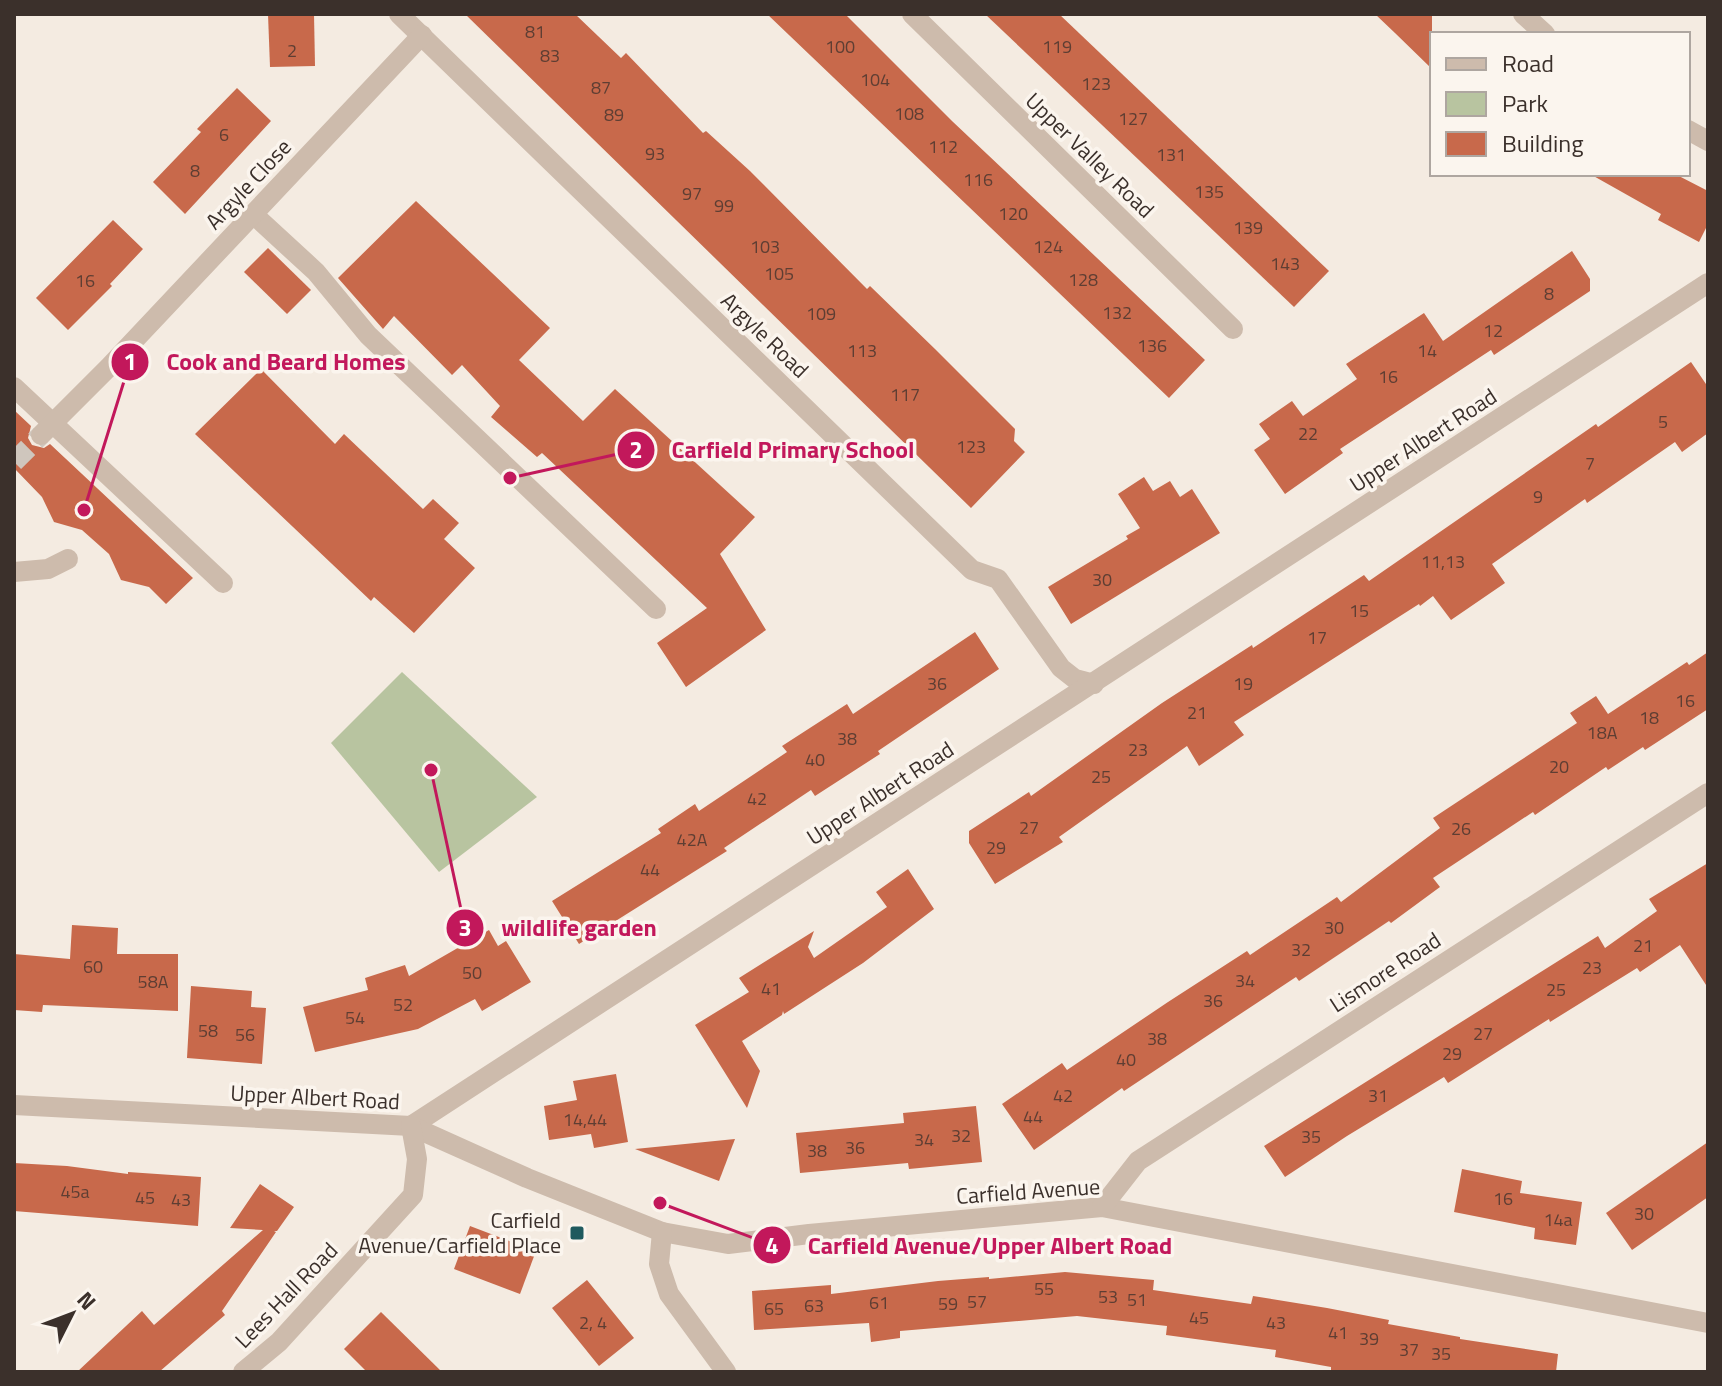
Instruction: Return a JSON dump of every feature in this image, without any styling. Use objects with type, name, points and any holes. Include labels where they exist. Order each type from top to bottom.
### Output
[{"type":"street","name":"Argyle Road","points":[[399,14],[972,570],[998,579],[1061,668],[1075,679],[1094,684]]},
{"type":"street","name":"Upper Valley Road","points":[[912,14],[1233,329]]},
{"type":"street","points":[[1523,14],[1543,32]]},
{"type":"street","name":"Argyle Close","points":[[47,429],[422,35]]},
{"type":"street","points":[[1690,131],[1708,141]]},
{"type":"street","points":[[253,214],[316,272],[368,335],[656,609]]},
{"type":"street","name":"Upper Albert Road","points":[[14,1105],[411,1126],[1708,283]]},
{"type":"street","points":[[14,387],[47,429],[223,583]]},
{"type":"street","points":[[14,572],[48,569],[68,559]]},
{"type":"street","name":"Lismore Road","points":[[1102,1207],[1138,1161],[1708,793]]},
{"type":"street","name":"Carfield Avenue","points":[[411,1126],[527,1178],[662,1232],[728,1244],[1102,1207],[1706,1320]]},
{"type":"street","name":"Lees Hall Road","points":[[243,1372],[279,1342],[413,1195],[417,1159],[411,1126]]},
{"type":"street","points":[[662,1232],[659,1264],[669,1294],[726,1372]]},
{"type":"green space","points":[[402,672],[537,797],[439,872],[331,743]]},
{"type":"building","points":[[268,14],[314,14],[315,66],[270,67]]},
{"type":"building","points":[[465,14],[575,14],[621,58],[626,53],[703,133],[706,131],[750,171],[867,289],[870,286],[1015,429],[1014,441],[1025,452],[971,508]]},
{"type":"building","points":[[767,14],[845,14],[952,121],[1205,360],[1169,398]]},
{"type":"building","points":[[985,14],[1059,14],[1329,271],[1294,307]]},
{"type":"building","points":[[1375,14],[1432,14],[1430,67]]},
{"type":"building","points":[[237,88],[271,121],[185,214],[153,182],[201,132],[197,129]]},
{"type":"building","points":[[1594,176],[1679,176],[1708,191],[1708,224],[1699,242],[1658,220],[1661,214]]},
{"type":"building","points":[[416,201],[550,328],[519,360],[583,421],[615,389],[755,517],[720,554],[766,630],[686,687],[657,643],[707,608],[542,453],[537,457],[491,417],[500,406],[462,365],[452,375],[394,316],[383,329],[338,278]]},
{"type":"building","points":[[113,220],[143,249],[68,330],[36,298]]},
{"type":"building","points":[[268,248],[311,290],[287,314],[244,272]]},
{"type":"building","points":[[1572,251],[1590,279],[1590,291],[1494,355],[1491,350],[1340,449],[1343,453],[1285,494],[1254,450],[1270,439],[1259,424],[1292,401],[1303,416],[1357,379],[1346,364],[1424,313],[1443,341]]},
{"type":"building","points":[[1691,362],[1708,387],[1708,433],[1682,452],[1675,442],[1587,503],[1585,499],[1492,564],[1505,583],[1451,620],[1433,596],[1419,604],[1234,722],[1244,735],[1199,766],[1187,746],[1059,837],[1063,842],[995,884],[969,843],[969,831],[1029,792],[1031,796],[1162,703],[1364,575],[1369,581]]},
{"type":"building","points":[[261,369],[335,444],[344,434],[423,509],[433,499],[459,523],[444,539],[475,568],[414,633],[374,597],[371,601],[195,434]]},
{"type":"building","points":[[14,410],[31,426],[28,438],[32,445],[44,448],[50,444],[193,578],[166,604],[149,587],[121,580],[109,554],[82,530],[54,522],[42,497],[14,468]]},
{"type":"building","points":[[1144,477],[1153,491],[1170,481],[1180,497],[1192,489],[1220,533],[1071,624],[1048,587],[1128,539],[1126,536],[1140,528],[1118,494]]},
{"type":"building","points":[[975,632],[999,669],[878,751],[880,754],[815,796],[811,790],[724,848],[727,851],[579,944],[552,901],[661,833],[658,829],[695,804],[699,811],[787,752],[782,746],[847,704],[853,714]]},
{"type":"building","points":[[1708,652],[1708,709],[1645,750],[1643,747],[1608,770],[1606,767],[1433,878],[1440,887],[1391,923],[1389,921],[1299,981],[1296,977],[1124,1091],[1122,1088],[1034,1150],[1002,1104],[1062,1063],[1067,1070],[1247,951],[1250,955],[1337,897],[1341,902],[1440,828],[1433,818],[1577,723],[1570,713],[1596,696],[1608,714],[1687,662],[1689,665]]},
{"type":"building","points":[[1708,863],[1708,988],[1680,945],[1640,972],[1637,968],[1550,1022],[1549,1019],[1448,1083],[1444,1077],[1285,1177],[1264,1146],[1598,936],[1605,948],[1657,911],[1649,899]]},
{"type":"building","points":[[908,869],[934,909],[863,963],[784,1014],[783,1011],[782,1015],[742,1041],[760,1071],[747,1108],[695,1025],[749,992],[739,978],[814,931],[808,947],[814,958],[887,907],[876,892]]},
{"type":"building","points":[[72,925],[118,928],[117,954],[178,954],[178,1011],[43,1005],[42,1012],[14,1010],[14,954],[70,959]]},
{"type":"building","points":[[489,930],[498,946],[506,941],[531,982],[482,1011],[475,999],[418,1029],[315,1052],[303,1007],[368,990],[365,978],[405,965],[409,976]]},
{"type":"building","points":[[191,986],[252,991],[251,1007],[266,1008],[262,1064],[187,1058]]},
{"type":"building","points":[[616,1074],[628,1142],[594,1148],[591,1134],[549,1140],[544,1106],[577,1100],[573,1081]]},
{"type":"building","points":[[976,1106],[982,1162],[909,1169],[908,1163],[800,1173],[796,1133],[904,1123],[903,1113]]},
{"type":"building","points":[[735,1139],[719,1181],[635,1149]]},
{"type":"building","points":[[1708,1142],[1708,1197],[1632,1250],[1606,1213]]},
{"type":"building","points":[[14,1163],[128,1174],[201,1177],[198,1226],[14,1211]]},
{"type":"building","points":[[1462,1169],[1522,1181],[1520,1193],[1582,1202],[1576,1245],[1534,1239],[1535,1228],[1454,1212]]},
{"type":"building","points":[[260,1184],[294,1207],[274,1231],[222,1311],[225,1315],[159,1372],[77,1372],[142,1311],[154,1325],[263,1230],[230,1228]]},
{"type":"building","points":[[470,1226],[536,1251],[520,1294],[454,1269]]},
{"type":"building","points":[[1065,1272],[1154,1280],[1153,1290],[1251,1304],[1253,1296],[1327,1308],[1460,1339],[1558,1354],[1556,1372],[1331,1372],[1331,1367],[1275,1357],[1276,1350],[1166,1335],[1167,1326],[1077,1316],[900,1331],[900,1338],[871,1342],[869,1323],[754,1330],[752,1291],[831,1285],[831,1294],[938,1281]]},
{"type":"building","points":[[587,1280],[634,1338],[599,1366],[552,1308]]},
{"type":"building","points":[[381,1312],[442,1372],[367,1372],[344,1349]]},
{"type":"tunnel","points":[[14,462],[41,435]]},
{"type":"place","name":"Carfield Primary School","points":[[510,478]]},
{"type":"place","name":"Cook and Beard Homes","points":[[84,510]]},
{"type":"place","name":"wildlife garden","points":[[431,770]]},
{"type":"place","name":"Carfield Avenue/Upper Albert Road","points":[[660,1203]]},
{"type":"place","name":"Carfield Avenue/Carfield Place","points":[[577,1233]]}]
